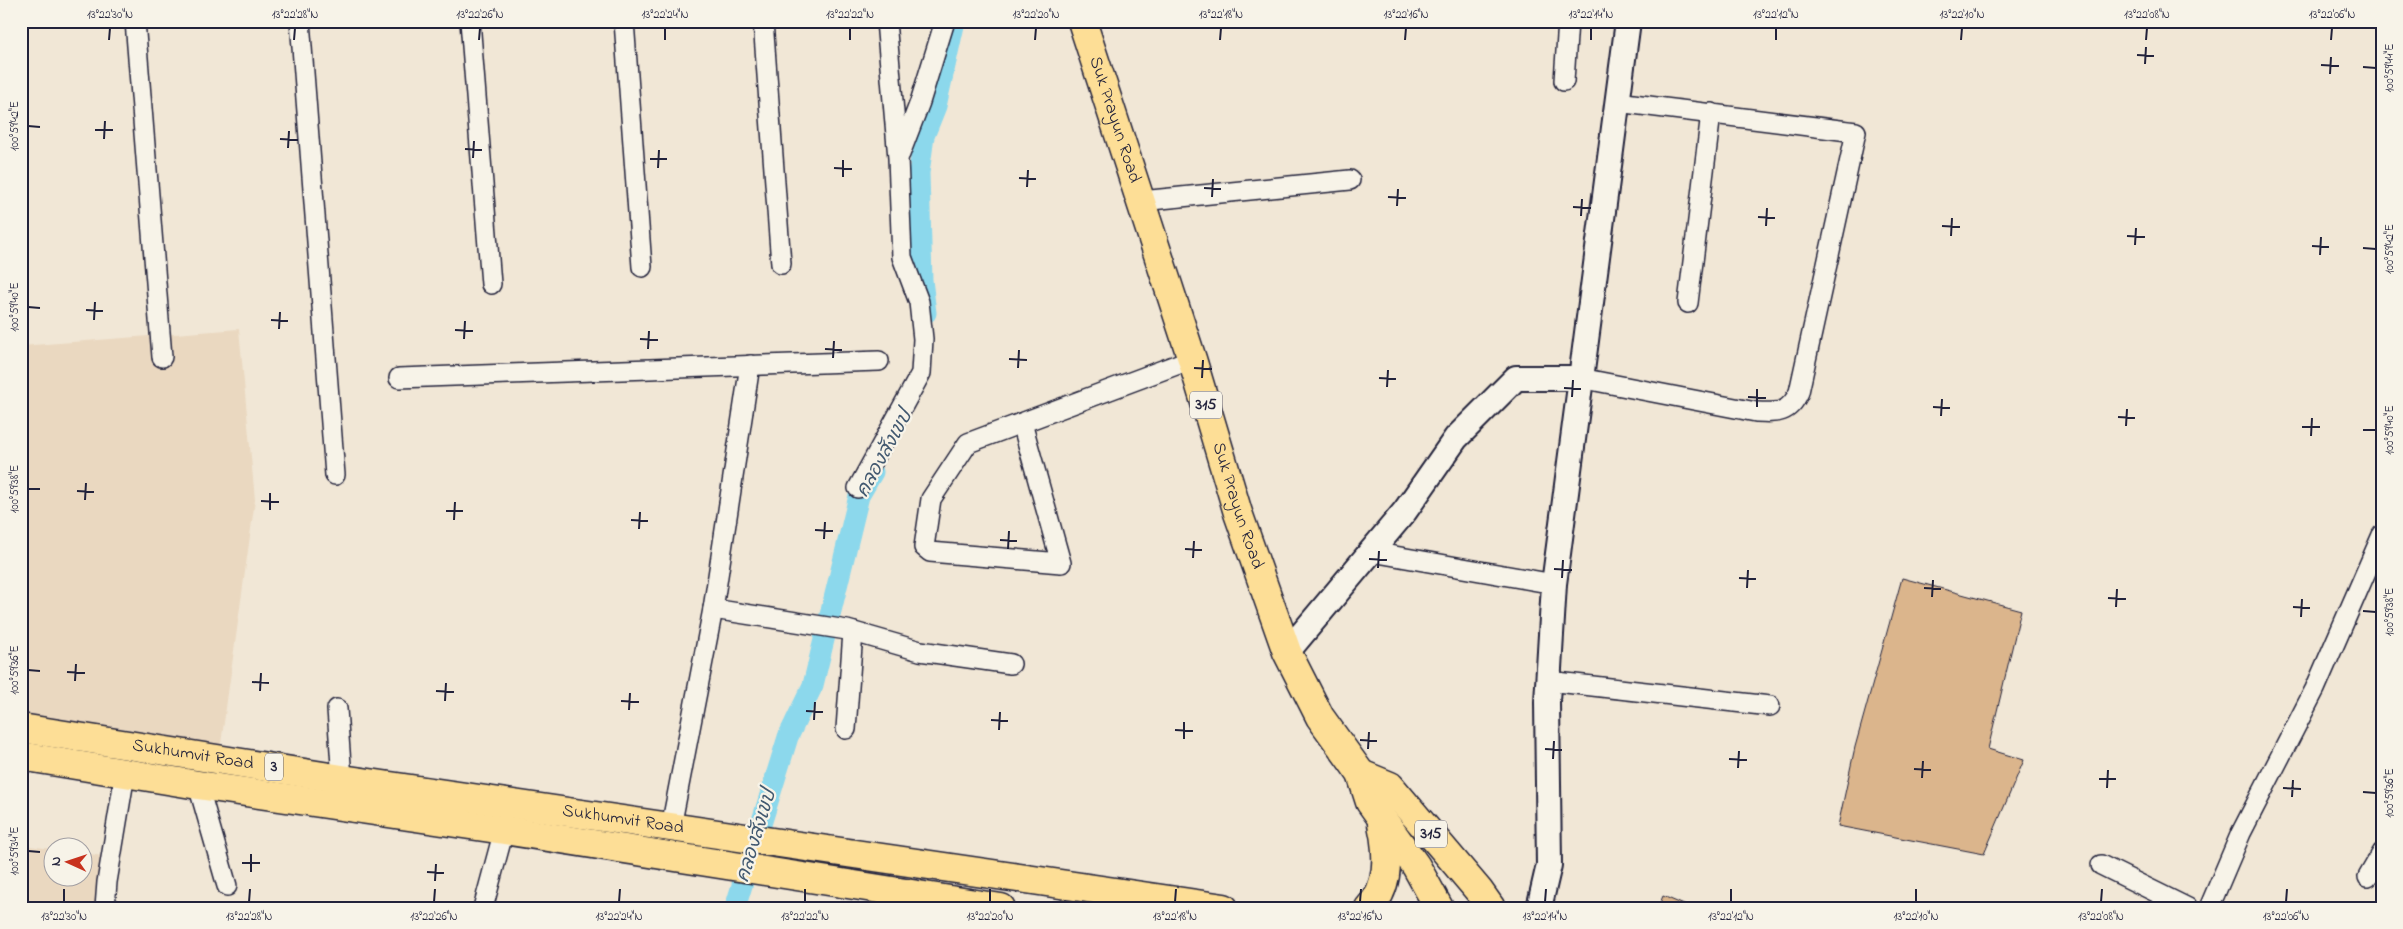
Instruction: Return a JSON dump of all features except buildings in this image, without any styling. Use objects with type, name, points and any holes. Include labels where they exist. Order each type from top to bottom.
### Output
[{"type":"main road","name":"Suk Prayun Road","points":[[1082,21],[1192,359],[1238,513],[1287,652],[1320,717],[1361,774],[1370,802],[1416,866],[1440,908]]},
{"type":"main road","name":"Sukhumvit Road","points":[[21,728],[342,779],[1224,908]]},
{"type":"main road","name":"Sukhumvit Road","points":[[21,756],[125,774],[512,831],[960,904],[1001,908]]},
{"type":"main road","name":"315","points":[[1361,774],[1390,786],[1480,891],[1491,908]]},
{"type":"main road","points":[[512,831],[518,804]]},
{"type":"main road","points":[[1370,908],[1381,888],[1387,858],[1380,818]]},
{"type":"street","points":[[135,21],[162,357]]},
{"type":"street","points":[[300,21],[336,475]]},
{"type":"street","points":[[470,21],[491,284]]},
{"type":"street","points":[[624,21],[642,267]]},
{"type":"street","points":[[763,21],[781,264]]},
{"type":"street","points":[[858,488],[921,372],[923,339],[919,302],[902,257],[898,158],[886,21]]},
{"type":"street","points":[[898,158],[920,102],[945,21]]},
{"type":"street","points":[[1564,80],[1568,21]]},
{"type":"street","points":[[1539,908],[1549,865],[1548,681],[1554,584],[1628,21]]},
{"type":"street","points":[[1287,652],[1405,511],[1456,438],[1516,378],[1580,378],[1756,412],[1776,413],[1793,405],[1799,392],[1856,132],[1616,102]]},
{"type":"street","points":[[1688,303],[1711,113]]},
{"type":"street","points":[[1141,201],[1350,180]]},
{"type":"street","points":[[1022,422],[1061,563],[930,552],[924,547],[931,499],[968,443],[1022,422],[1192,359]]},
{"type":"street","points":[[399,378],[878,361]]},
{"type":"street","points":[[671,827],[713,609],[750,365]]},
{"type":"street","points":[[2209,908],[2241,833],[2316,689],[2382,535]]},
{"type":"street","points":[[1372,552],[1554,584]]},
{"type":"street","points":[[713,609],[850,631],[920,651],[1011,664]]},
{"type":"street","points":[[846,729],[850,631]]},
{"type":"street","points":[[1548,681],[1770,706]]},
{"type":"street","points":[[336,710],[342,779]]},
{"type":"street","points":[[105,908],[107,882],[125,774]]},
{"type":"street","points":[[198,785],[227,886]]},
{"type":"street","points":[[483,908],[512,831]]},
{"type":"street","points":[[2368,877],[2382,853]]},
{"type":"street","points":[[2101,865],[2188,908]]},
{"type":"shaded area","points":[[239,329],[255,500],[219,758],[21,728],[21,346]]},
{"type":"shaded area","points":[[21,845],[42,848],[42,886],[92,886],[92,854],[103,856],[95,908],[21,908]]},
{"type":"waterway","name":"คลองสังเขป","points":[[926,313],[922,280],[919,173],[924,136],[936,106],[955,21]]},
{"type":"waterway","name":"คลองสังเขป","points":[[735,908],[788,737],[813,685],[859,496],[873,472]]}]
